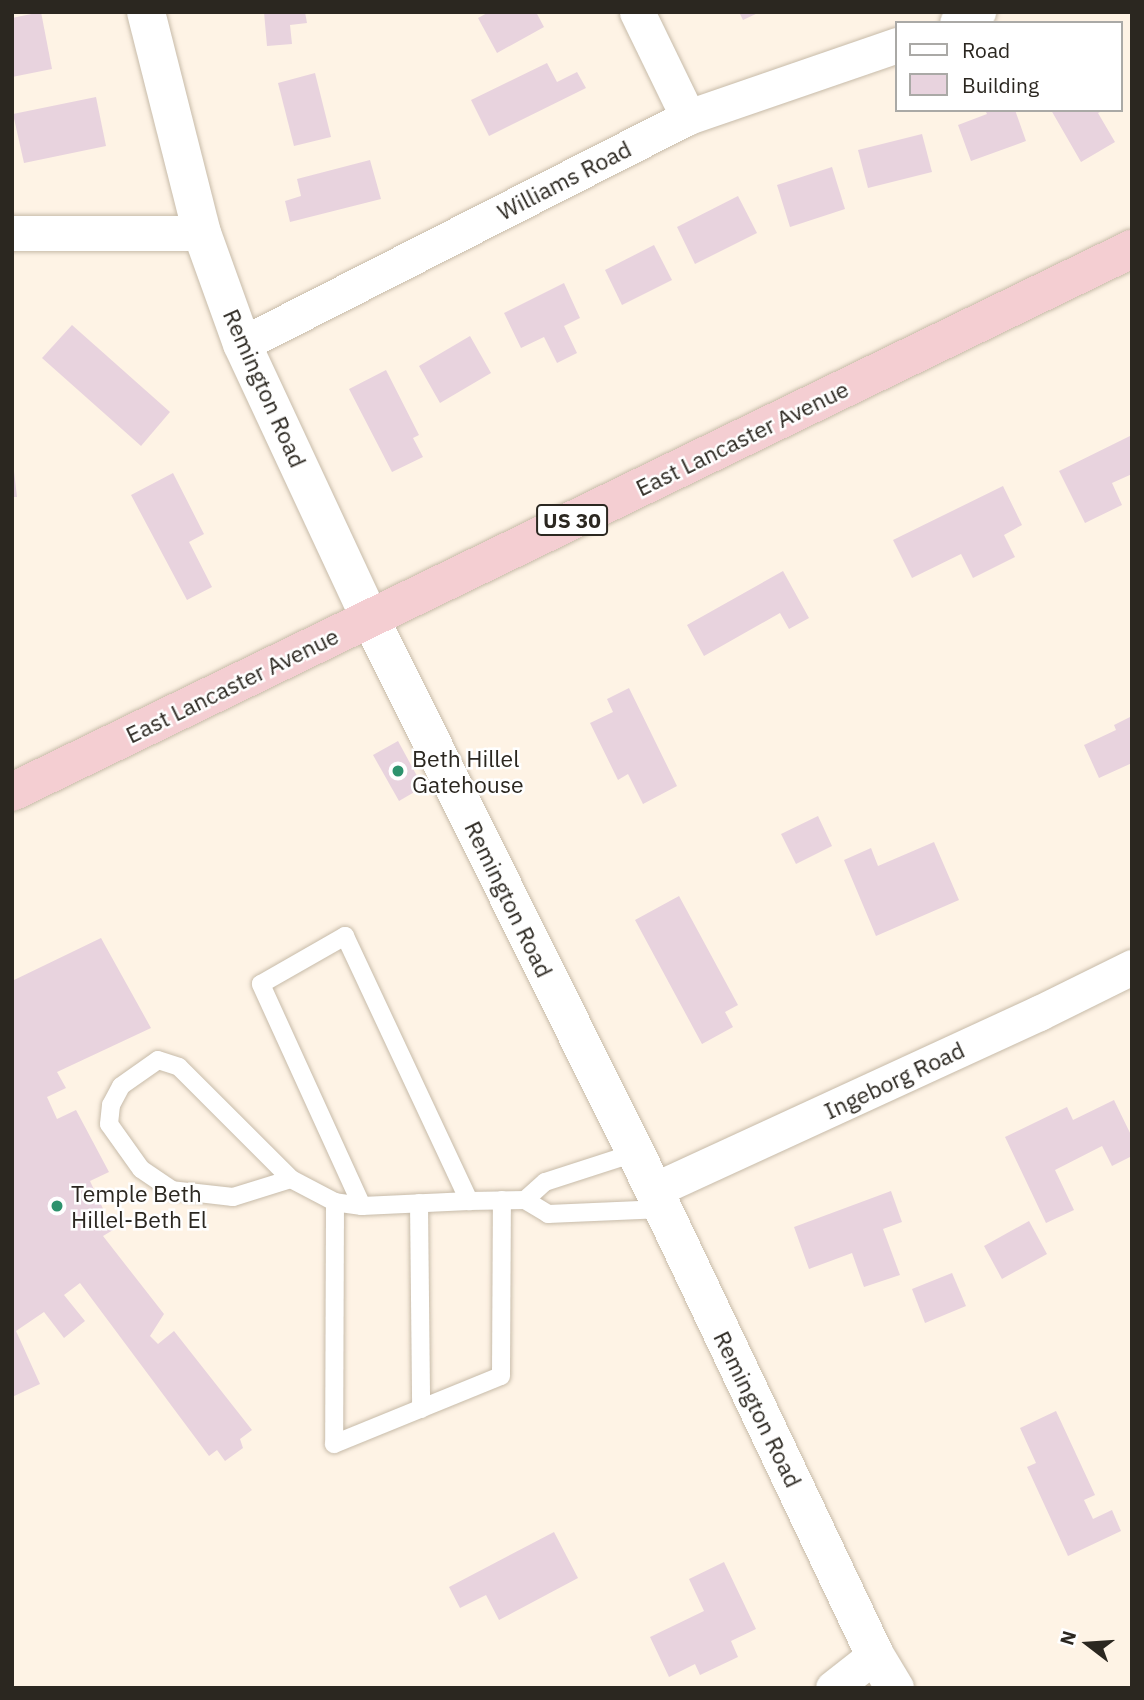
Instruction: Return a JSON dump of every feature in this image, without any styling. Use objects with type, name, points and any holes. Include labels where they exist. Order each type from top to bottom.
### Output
[{"type":"highway","name":"East Lancaster Avenue","points":[[12,792],[1132,249]]},
{"type":"main road","name":"Remington Road","points":[[146,12],[202,233],[242,344],[370,618],[659,1200],[875,1655],[895,1688]]},
{"type":"street","points":[[637,12],[688,117]]},
{"type":"street","points":[[961,21],[978,12]]},
{"type":"street","name":"Williams Road","points":[[242,344],[688,117],[895,45]]},
{"type":"street","points":[[12,233],[202,233]]},
{"type":"street","name":"Ingeborg Road","points":[[659,1200],[1132,967]]},
{"type":"street","points":[[833,1688],[875,1655]]},
{"type":"lane","points":[[362,1206],[261,984],[345,936],[470,1201]]},
{"type":"lane","points":[[291,1179],[233,1197],[172,1190],[141,1169],[109,1124],[111,1105],[121,1086],[158,1060],[178,1067],[291,1179],[335,1202],[362,1206],[525,1200],[548,1214],[659,1200]]},
{"type":"lane","points":[[525,1200],[545,1182],[635,1153]]},
{"type":"lane","points":[[335,1202],[334,1444],[501,1376],[502,1200]]},
{"type":"lane","points":[[419,1203],[421,1409]]},
{"type":"building","points":[[41,12],[52,69],[12,77],[12,18]]},
{"type":"building","points":[[264,12],[305,12],[307,23],[290,25],[292,44],[267,46]]},
{"type":"building","points":[[489,12],[536,12],[544,27],[497,53],[478,18]]},
{"type":"building","points":[[739,12],[760,12],[743,20]]},
{"type":"building","points":[[547,63],[557,82],[577,72],[586,88],[489,136],[471,100]]},
{"type":"building","points":[[315,73],[331,137],[294,146],[278,83]]},
{"type":"building","points":[[96,97],[106,146],[24,163],[13,114]]},
{"type":"building","points":[[986,112],[1016,112],[1026,141],[971,161],[958,125],[987,114]]},
{"type":"building","points":[[1052,112],[1100,112],[1098,113],[1115,142],[1081,162]]},
{"type":"building","points":[[922,134],[932,172],[868,188],[858,150]]},
{"type":"building","points":[[370,160],[381,199],[290,222],[285,201],[301,196],[297,179]]},
{"type":"building","points":[[832,167],[845,209],[790,227],[777,185]]},
{"type":"building","points":[[738,196],[757,233],[695,264],[677,227]]},
{"type":"building","points":[[654,245],[672,280],[622,305],[605,270]]},
{"type":"building","points":[[564,283],[580,318],[564,326],[577,353],[557,363],[544,337],[521,348],[504,313]]},
{"type":"building","points":[[72,325],[170,412],[141,446],[42,358]]},
{"type":"building","points":[[470,336],[491,373],[440,403],[419,366]]},
{"type":"building","points":[[386,370],[419,435],[413,438],[423,457],[392,472],[349,389]]},
{"type":"building","points":[[1132,435],[1132,474],[1112,483],[1122,505],[1085,523],[1059,471]]},
{"type":"building","points":[[12,454],[17,497],[12,497]]},
{"type":"building","points":[[173,473],[204,534],[189,542],[212,587],[187,600],[131,495]]},
{"type":"building","points":[[1003,486],[1022,525],[1004,535],[1015,557],[973,578],[961,554],[912,578],[893,540]]},
{"type":"building","points":[[783,571],[809,618],[789,629],[780,613],[704,656],[687,625]]},
{"type":"building","points":[[629,688],[677,786],[643,804],[628,774],[618,780],[590,723],[613,712],[607,699]]},
{"type":"building","points":[[1132,716],[1132,763],[1099,778],[1084,745],[1116,730],[1114,725]]},
{"type":"building","name":"Beth Hillel Gatehouse","points":[[398,741],[423,787],[399,801],[373,755]]},
{"type":"building","points":[[818,816],[832,846],[796,864],[781,834]]},
{"type":"building","points":[[934,842],[959,900],[876,936],[844,860],[871,848],[878,866]]},
{"type":"building","points":[[679,896],[738,1005],[725,1012],[733,1027],[702,1044],[635,920]]},
{"type":"building","name":"Temple Beth Hillel-Beth El","points":[[101,938],[151,1028],[57,1072],[66,1088],[47,1097],[57,1119],[76,1110],[109,1172],[90,1181],[113,1230],[103,1236],[164,1314],[150,1336],[158,1344],[174,1331],[252,1430],[240,1439],[243,1448],[225,1461],[217,1450],[209,1456],[80,1283],[64,1295],[85,1321],[64,1338],[44,1312],[16,1331],[40,1384],[12,1397],[12,981]]},
{"type":"building","points":[[1114,1100],[1132,1137],[1132,1156],[1112,1166],[1102,1146],[1055,1170],[1074,1210],[1046,1223],[1005,1137],[1067,1107],[1073,1120]]},
{"type":"building","points":[[891,1191],[902,1222],[883,1229],[900,1275],[864,1287],[852,1253],[809,1269],[794,1227]]},
{"type":"building","points":[[1029,1221],[1047,1254],[1002,1279],[984,1246]]},
{"type":"building","points":[[952,1273],[966,1306],[925,1323],[912,1289]]},
{"type":"building","points":[[1056,1411],[1095,1495],[1084,1500],[1093,1519],[1112,1510],[1121,1531],[1068,1556],[1027,1467],[1036,1463],[1020,1428]]},
{"type":"building","points":[[554,1532],[578,1578],[499,1620],[486,1595],[460,1608],[449,1587]]},
{"type":"building","points":[[724,1562],[756,1629],[731,1641],[738,1657],[700,1675],[695,1664],[669,1677],[650,1637],[704,1611],[689,1579]]},
{"type":"place","name":"Beth Hillel Gatehouse","points":[[398,771]]},
{"type":"place","name":"Temple Beth Hillel-Beth El","points":[[57,1206]]}]
